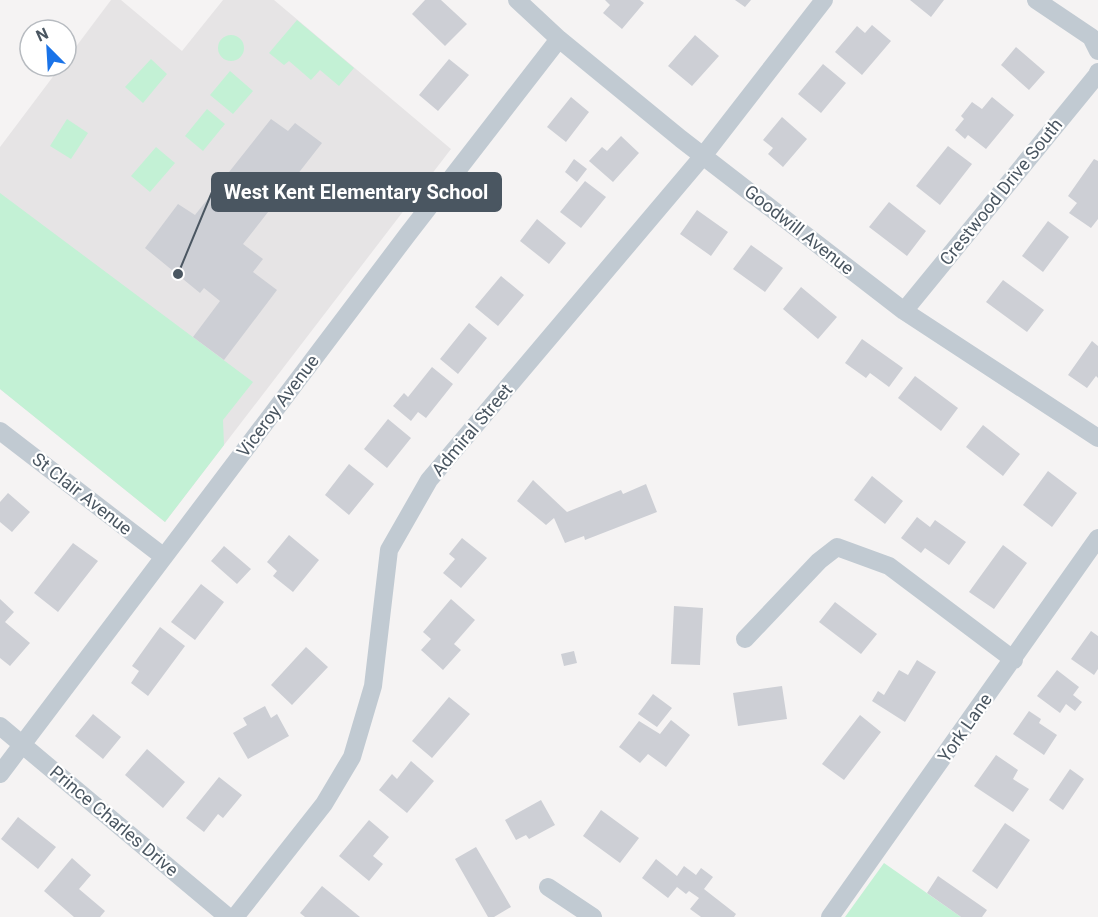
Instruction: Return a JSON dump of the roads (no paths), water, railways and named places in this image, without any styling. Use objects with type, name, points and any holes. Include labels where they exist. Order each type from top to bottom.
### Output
[{"type":"street","name":"Goodwill Avenue","points":[[517,0],[559,39],[703,156],[903,311],[1098,438]]},
{"type":"street","name":"Admiral Street","points":[[235,917],[324,804],[352,757],[373,686],[389,550],[429,480],[703,156],[824,0]]},
{"type":"street","points":[[1036,0],[1091,37],[1098,51]]},
{"type":"street","name":"Viceroy Avenue","points":[[0,774],[408,234],[559,39]]},
{"type":"street","name":"Crestwood Drive South","points":[[903,311],[1098,72]]},
{"type":"street","name":"St Clair Avenue","points":[[0,431],[164,557]]},
{"type":"street","name":"York Lane","points":[[830,917],[1014,660],[1098,538]]},
{"type":"street","points":[[745,639],[819,561],[837,547],[889,566],[1014,660]]},
{"type":"street","name":"Prince Charles Drive","points":[[0,726],[228,917]]},
{"type":"street","points":[[548,887],[593,917]]},
{"type":"place","name":"West Kent Elementary School","points":[[178,274]]}]
